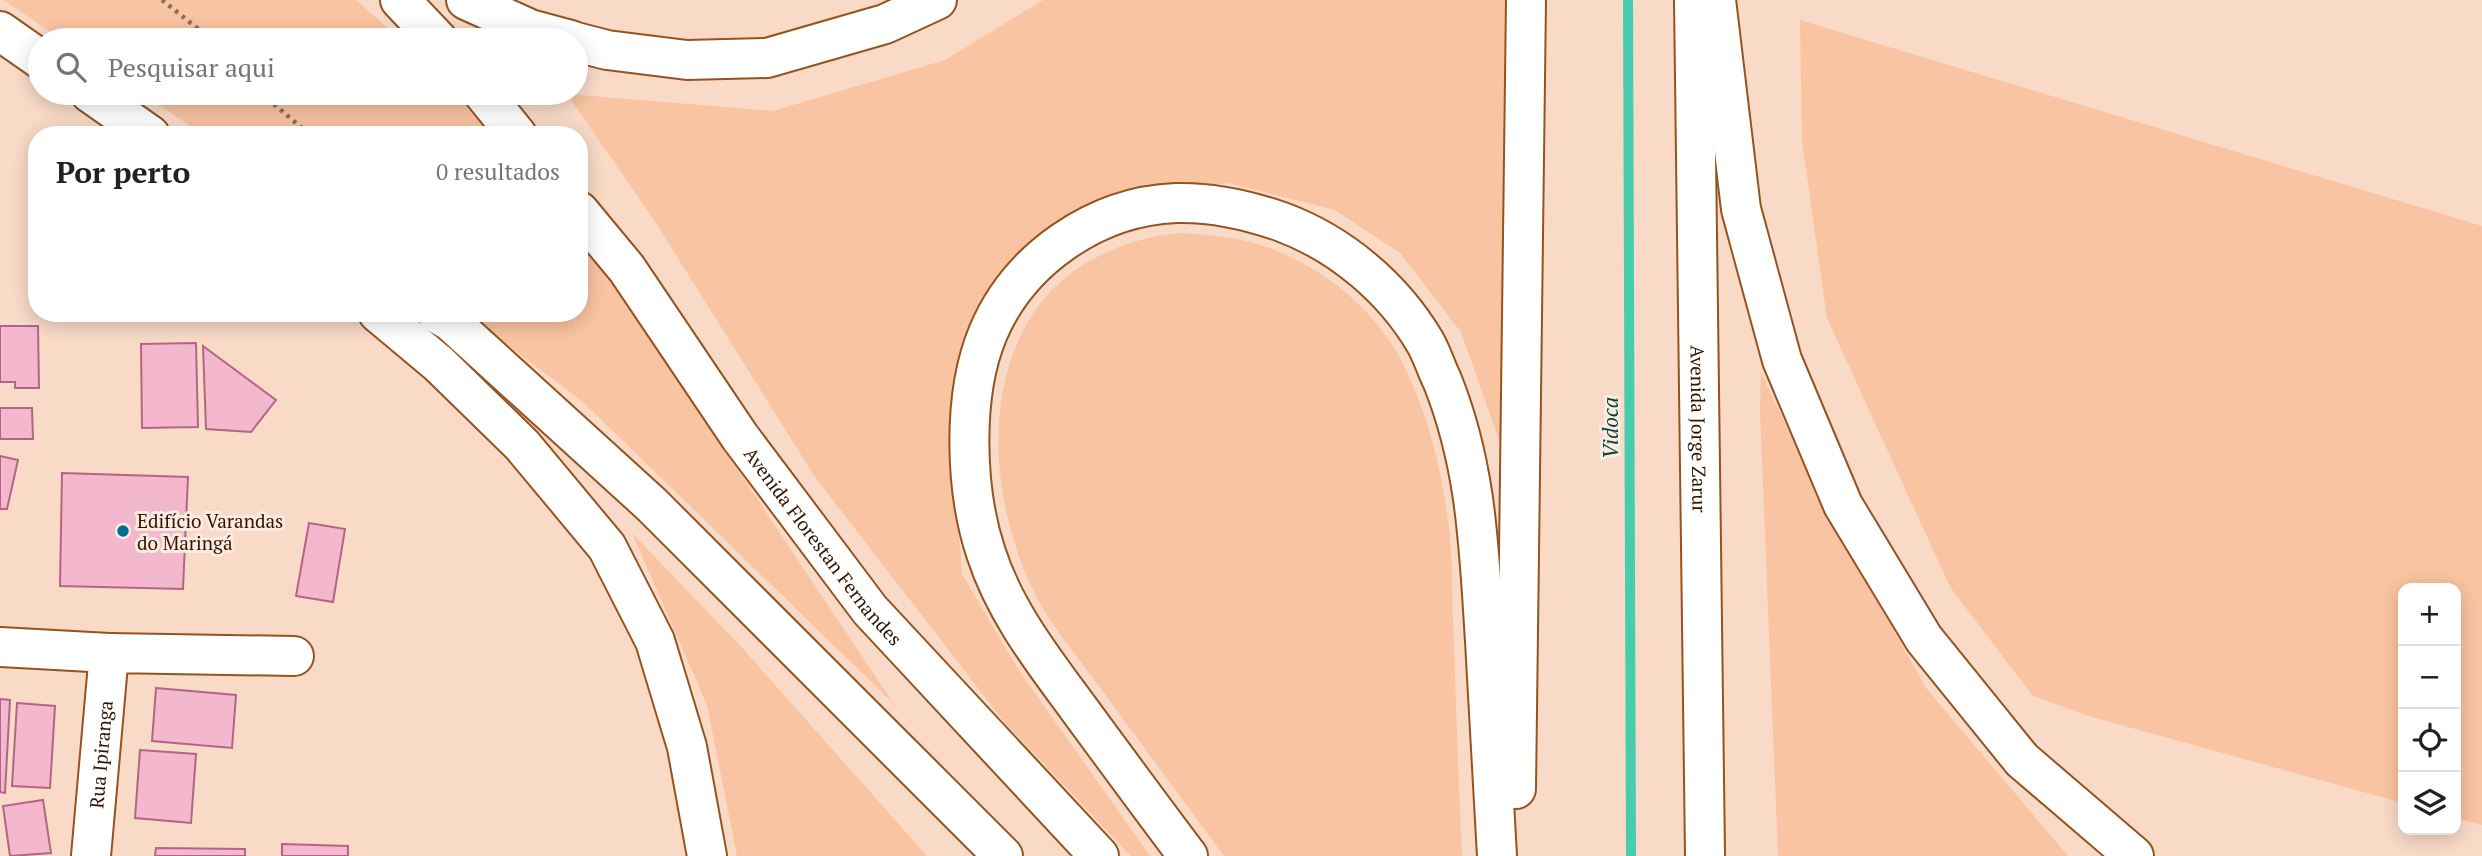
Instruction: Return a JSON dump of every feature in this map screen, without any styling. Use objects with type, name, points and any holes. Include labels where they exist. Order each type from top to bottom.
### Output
[{"type":"main road","points":[[400,0],[427,28]]},
{"type":"main road","points":[[466,0],[528,28]]},
{"type":"main road","points":[[588,45],[607,50],[687,60],[767,58],[885,24],[937,0]]},
{"type":"main road","points":[[1516,856],[1526,0]]},
{"type":"main road","name":"Avenida Jorge Zarur","points":[[1693,0],[1705,856]]},
{"type":"main road","points":[[1716,0],[1741,209],[1782,360],[1843,505],[1924,639],[2022,760],[2134,856]]},
{"type":"main road","points":[[0,31],[28,50]]},
{"type":"main road","points":[[107,105],[137,126]]},
{"type":"main road","points":[[493,105],[510,126]]},
{"type":"main road","points":[[1188,856],[1037,651],[1007,604],[986,553],[973,499],[969,443],[974,388],[987,335],[1003,304],[1024,276],[1048,252],[1077,232],[1108,217],[1141,208],[1176,203],[1219,205],[1261,214],[1302,229],[1330,245],[1373,278],[1402,309],[1427,345],[1452,406],[1470,470],[1479,536],[1497,856]]},
{"type":"main road","name":"Avenida Florestan Fernandes","points":[[588,222],[627,269],[740,437],[870,610],[1099,856]]},
{"type":"main road","points":[[389,322],[439,364],[522,445],[607,547],[655,641],[687,747],[707,856]]},
{"type":"main road","points":[[451,322],[651,504],[1003,856]]},
{"type":"main road","points":[[0,647],[109,653],[294,656]]},
{"type":"main road","name":"Rua Ipiranga","points":[[91,856],[109,653]]},
{"type":"path","points":[[162,0],[197,28]]},
{"type":"path","points":[[275,105],[300,126]]},
{"type":"shaded area","points":[[3,0],[356,0],[388,28],[45,28]]},
{"type":"shaded area","points":[[1043,0],[1507,0],[1507,463],[1461,332],[1400,253],[1335,210],[1228,183],[1126,192],[1040,236],[989,287],[959,379],[955,480],[962,574],[1018,669],[1150,856],[1131,856],[1005,723],[815,477],[654,220],[575,105],[588,105],[588,96],[773,111],[945,60]]},
{"type":"shaded area","points":[[1800,20],[2482,226],[2482,825],[2461,819],[2461,583],[2398,583],[2398,802],[2085,715],[2032,695],[1950,587],[1827,318],[1802,141]]},
{"type":"shaded area","points":[[159,105],[465,105],[483,126],[190,126]]},
{"type":"shaded area","points":[[1177,233],[1250,242],[1273,249],[1317,272],[1357,302],[1374,320],[1389,340],[1411,381],[1434,447],[1450,538],[1462,856],[1224,856],[1064,640],[1032,588],[1010,526],[999,460],[1002,394],[1010,362],[1023,331],[1036,310],[1068,276],[1087,262],[1130,243]]},
{"type":"shaded area","points":[[588,246],[894,704],[582,401],[477,322],[588,322]]},
{"type":"shaded area","points":[[1761,373],[1833,523],[1926,688],[2068,856],[1778,856],[1760,412]]},
{"type":"shaded area","points":[[632,533],[745,651],[927,856],[737,856],[707,705]]},
{"type":"building","points":[[0,326],[38,326],[39,388],[15,388],[15,382],[0,382]]},
{"type":"building","points":[[196,343],[198,427],[142,428],[141,344]]},
{"type":"building","points":[[203,346],[276,400],[251,432],[206,429]]},
{"type":"building","points":[[0,408],[32,408],[33,439],[0,439]]},
{"type":"building","points":[[0,456],[18,460],[7,509],[0,509]]},
{"type":"building","name":"Edifício Varandas do Maringá","points":[[62,473],[188,477],[183,589],[60,586]]},
{"type":"building","points":[[309,523],[345,529],[333,602],[296,596]]},
{"type":"building","points":[[156,688],[236,695],[232,748],[152,741]]},
{"type":"building","points":[[0,699],[10,700],[5,793],[0,792]]},
{"type":"building","points":[[17,703],[55,706],[50,788],[12,786]]},
{"type":"building","points":[[140,750],[196,754],[191,823],[135,818]]},
{"type":"building","points":[[43,800],[51,853],[10,856],[3,806]]},
{"type":"building","points":[[282,844],[348,846],[348,856],[282,856]]},
{"type":"building","points":[[156,848],[245,849],[245,856],[155,856]]},
{"type":"waterway","name":"Vidoca","points":[[1628,0],[1631,856]]},
{"type":"place","name":"Edifício Varandas do Maringá","points":[[123,531]]}]
